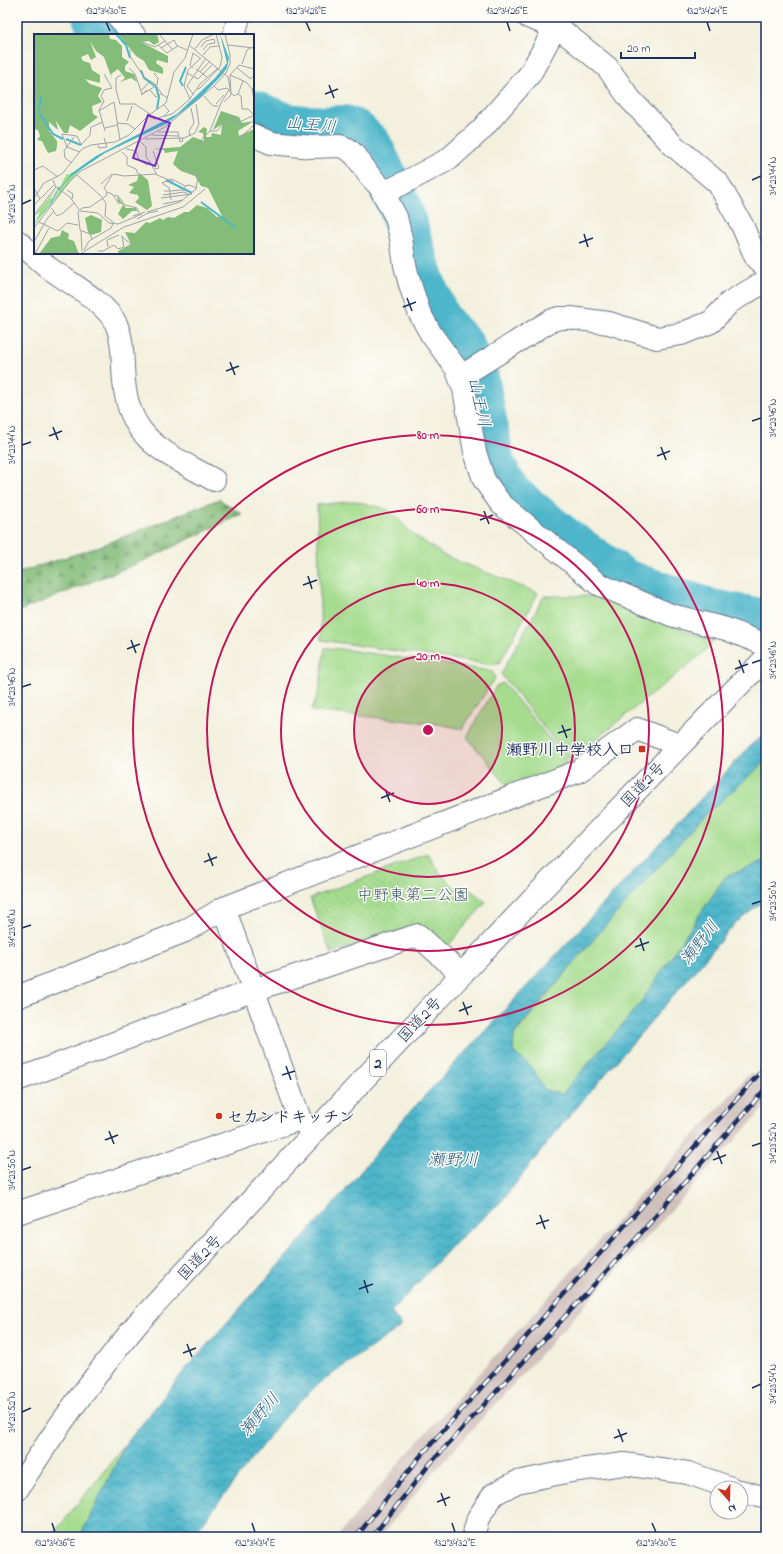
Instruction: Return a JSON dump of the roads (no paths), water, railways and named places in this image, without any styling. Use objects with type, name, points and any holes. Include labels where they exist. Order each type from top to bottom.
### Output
[{"type":"main road","points":[[118,17],[133,34]]},
{"type":"main road","points":[[234,34],[239,17]]},
{"type":"main road","points":[[528,17],[560,29],[607,67],[630,99],[673,145],[718,183],[742,225],[756,258],[766,267]]},
{"type":"main road","points":[[254,135],[271,143],[312,147],[340,146],[356,156],[369,175],[380,187],[390,190],[449,158],[481,130],[530,74],[555,28]]},
{"type":"main road","points":[[390,190],[401,238],[407,275],[419,312],[431,334],[456,368],[467,373]]},
{"type":"main road","points":[[17,240],[49,268],[106,309],[116,324],[120,339],[125,395],[130,412],[143,434],[155,446],[214,480]]},
{"type":"main road","points":[[766,282],[730,302],[711,322],[681,334],[657,338],[609,323],[571,318],[559,318],[550,321],[467,373],[464,389],[475,452],[484,480],[501,504],[598,584],[671,615],[726,629],[766,645]]},
{"type":"main road","name":"国道2号","points":[[17,1490],[36,1460],[112,1354],[307,1126],[461,974],[679,746],[766,658]]},
{"type":"main road","points":[[17,997],[185,931],[224,908],[579,772],[637,729],[679,746]]},
{"type":"main road","points":[[17,1213],[307,1126],[224,908]]},
{"type":"main road","points":[[17,1080],[254,990],[418,935],[461,974]]},
{"type":"main road","points":[[473,1537],[478,1518],[494,1494],[517,1482],[571,1471],[624,1464],[688,1473],[709,1480]]},
{"type":"main road","points":[[749,1493],[766,1498]]},
{"type":"water","name":"瀬野川","points":[[766,734],[766,761],[704,816],[605,926],[514,1034],[513,1052],[532,1068],[545,1090],[562,1094],[639,1005],[725,877],[766,861],[766,899],[735,924],[560,1127],[501,1202],[457,1241],[391,1312],[402,1326],[318,1384],[280,1422],[192,1537],[80,1537],[125,1445],[189,1365],[345,1191],[405,1117],[753,743]]},
{"type":"waterway","name":"山王川","points":[[94,17],[110,34]]},
{"type":"waterway","name":"山王川","points":[[254,112],[287,125],[328,128],[344,127],[355,131],[370,145],[399,204],[423,282],[439,320],[462,345],[477,377],[493,464],[510,494],[561,536],[625,581],[711,611],[761,620]]},
{"type":"railway","points":[[356,1537],[418,1459],[766,1066]]},
{"type":"railway","points":[[372,1537],[428,1466],[635,1240],[766,1088]]},
{"type":"place","name":"瀬野川中学校入口","points":[[642,749]]},
{"type":"place","name":"セカンドキッチン","points":[[219,1116]]},
{"type":"park label","name":"中野東第二公園","points":[[413,894]]}]
